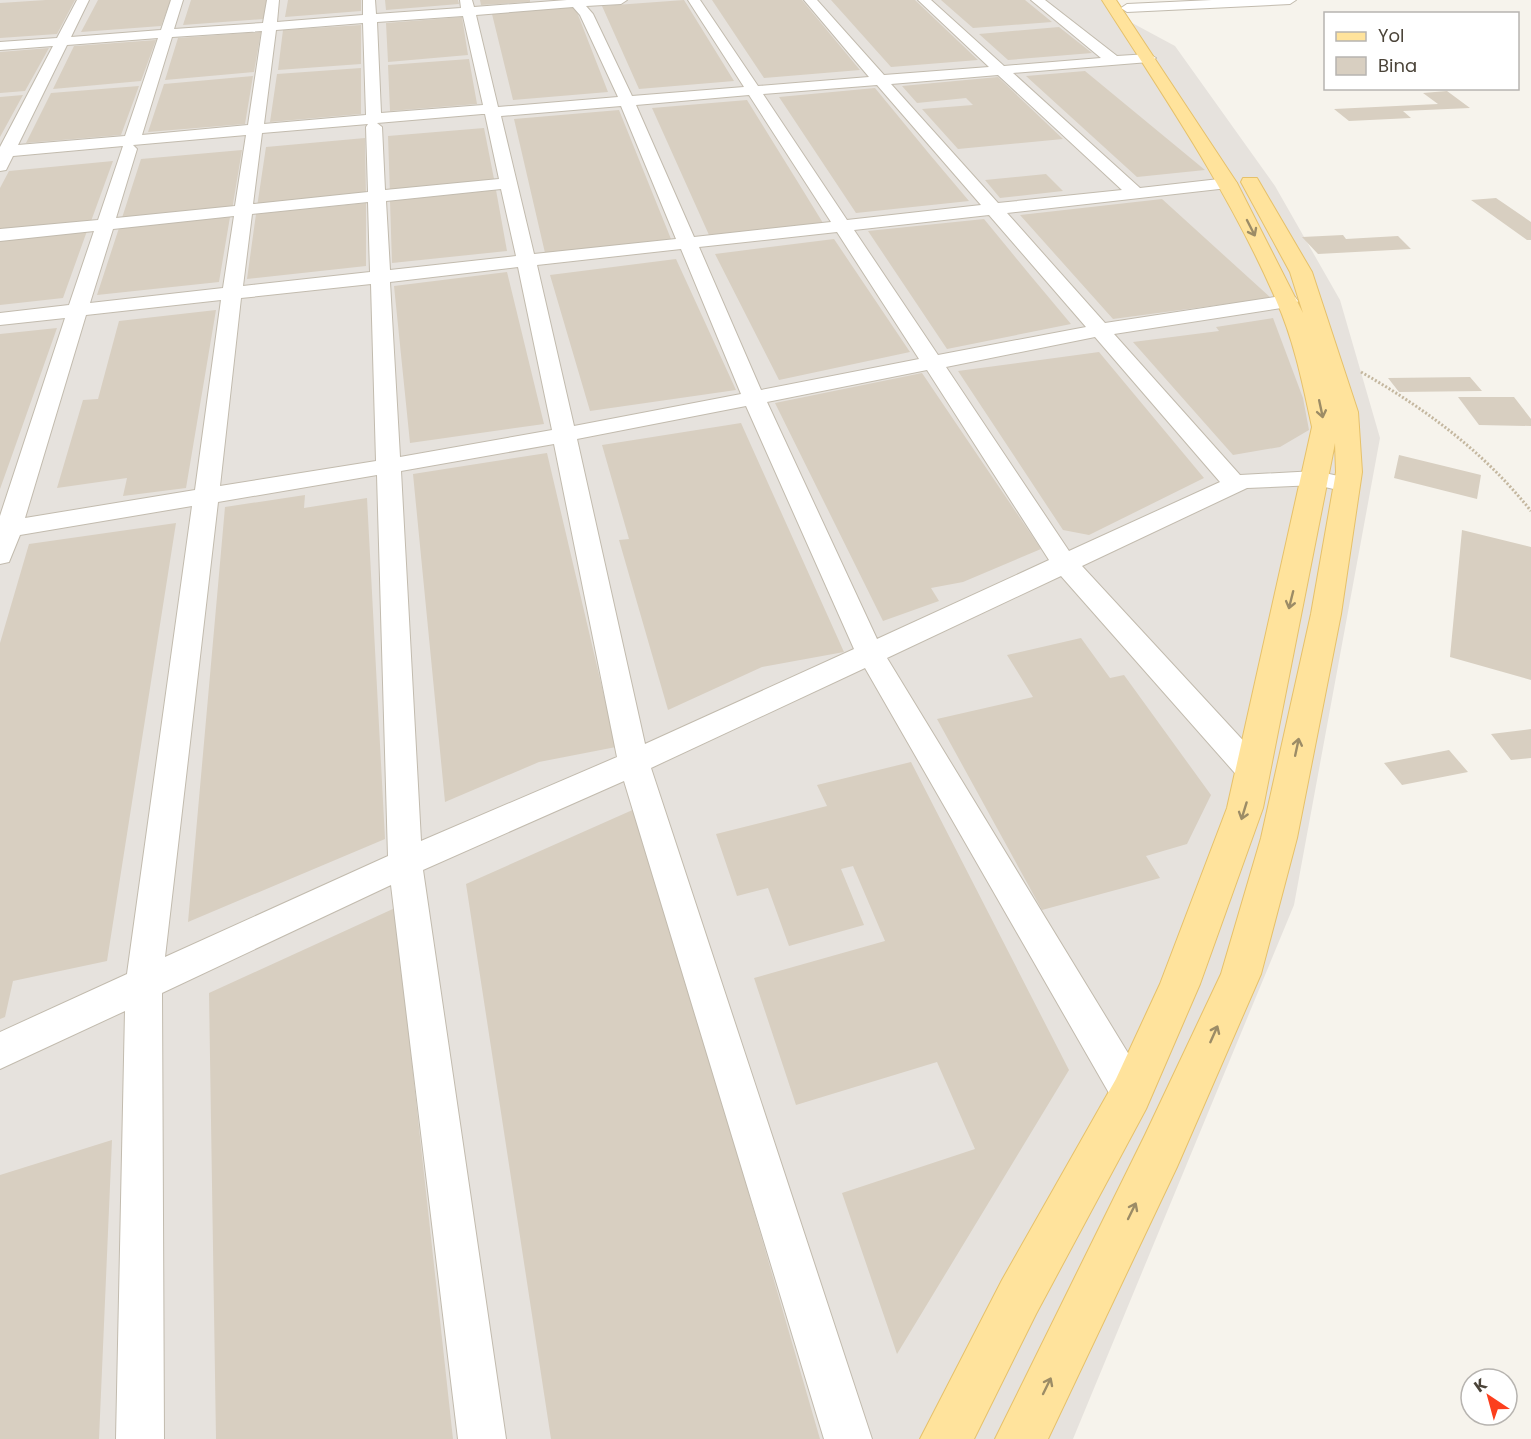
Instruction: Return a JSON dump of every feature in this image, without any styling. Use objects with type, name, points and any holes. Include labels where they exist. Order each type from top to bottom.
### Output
[{"type":"main road","points":[[1021,1439],[1161,1151],[1241,974],[1279,838],[1326,615],[1331,482],[1325,427],[1315,383],[1288,301],[1228,183],[1149,58],[1119,3]]},
{"type":"main road","points":[[946,1439],[1019,1297],[1131,1094],[1180,984],[1245,808],[1252,771],[1331,482],[1346,412],[1301,272],[1260,196],[1119,3]]},
{"type":"street","points":[[2,158],[83,0]]},
{"type":"street","points":[[0,556],[4,529],[177,0]]},
{"type":"street","points":[[140,1439],[144,984],[232,293],[273,0]]},
{"type":"street","points":[[369,0],[405,863],[482,1439]]},
{"type":"street","points":[[0,46],[369,18],[467,6],[621,0]]},
{"type":"street","points":[[694,0],[1064,563],[1252,771]]},
{"type":"street","points":[[810,0],[1235,484]]},
{"type":"street","points":[[924,0],[1135,192]]},
{"type":"street","points":[[1037,0],[1114,61]]},
{"type":"street","points":[[1119,3],[1290,0]]},
{"type":"street","points":[[576,2],[586,14],[627,101],[754,399],[870,653],[1131,1094]]},
{"type":"street","points":[[467,6],[493,112],[634,763],[848,1439]]},
{"type":"street","points":[[2,158],[374,123],[482,118],[493,112],[1149,58]]},
{"type":"street","points":[[0,235],[507,183]]},
{"type":"street","points":[[0,319],[1228,183]]},
{"type":"street","points":[[4,529],[564,435],[1100,330],[1288,301]]},
{"type":"street","points":[[0,1051],[405,863],[634,763],[1235,484],[1243,481],[1331,482]]},
{"type":"path","points":[[1328,355],[1382,383],[1442,424],[1515,490],[1531,511]]},
{"type":"shaded area","points":[[0,0],[1101,0],[1108,10],[1175,46],[1275,186],[1340,300],[1380,438],[1294,905],[1073,1439],[0,1439]]},
{"type":"building","points":[[75,0],[57,34],[0,38],[0,3]]},
{"type":"building","points":[[98,0],[171,0],[161,26],[81,32]]},
{"type":"building","points":[[191,0],[267,0],[264,19],[183,25]]},
{"type":"building","points":[[288,0],[361,0],[361,11],[285,17]]},
{"type":"building","points":[[385,0],[458,0],[459,4],[386,10]]},
{"type":"building","points":[[480,0],[530,0],[530,2],[481,5]]},
{"type":"building","points":[[684,0],[734,81],[639,89],[602,6]]},
{"type":"building","points":[[712,0],[802,0],[860,70],[764,78]]},
{"type":"building","points":[[831,0],[915,0],[978,60],[891,67]]},
{"type":"building","points":[[941,0],[1025,0],[1052,22],[973,28]]},
{"type":"building","points":[[575,7],[608,92],[513,100],[492,14]]},
{"type":"building","points":[[462,17],[468,55],[388,62],[386,23]]},
{"type":"building","points":[[361,25],[361,64],[278,70],[283,30]]},
{"type":"building","points":[[1059,27],[1092,53],[1008,60],[979,34]]},
{"type":"building","points":[[261,32],[254,72],[165,80],[178,38]]},
{"type":"building","points":[[156,40],[141,81],[53,89],[74,46]]},
{"type":"building","points":[[49,48],[25,91],[0,93],[0,52]]},
{"type":"building","points":[[469,59],[477,104],[390,111],[388,65]]},
{"type":"building","points":[[361,68],[361,114],[270,122],[277,74]]},
{"type":"building","points":[[1085,71],[1205,170],[1137,177],[1026,76]]},
{"type":"building","points":[[253,76],[245,124],[148,132],[164,84]]},
{"type":"building","points":[[998,77],[1063,139],[958,149],[922,109],[973,105],[966,98],[917,103],[902,86]]},
{"type":"building","points":[[139,86],[121,135],[26,143],[51,93]]},
{"type":"building","points":[[875,88],[969,201],[856,213],[779,97]]},
{"type":"building","points":[[1447,91],[1470,108],[1403,111],[1411,118],[1349,121],[1334,109],[1438,104],[1423,93]]},
{"type":"building","points":[[23,95],[0,137],[0,97]]},
{"type":"building","points":[[747,100],[823,223],[709,235],[652,108]]},
{"type":"building","points":[[619,110],[671,239],[545,253],[514,119]]},
{"type":"building","points":[[484,128],[495,184],[390,194],[388,136]]},
{"type":"building","points":[[365,138],[366,197],[257,207],[266,147]]},
{"type":"building","points":[[242,150],[232,210],[121,221],[141,159]]},
{"type":"building","points":[[113,161],[90,224],[0,233],[0,188],[9,171]]},
{"type":"building","points":[[1046,174],[1063,191],[1000,198],[985,180]]},
{"type":"building","points":[[496,190],[507,251],[392,263],[390,201]]},
{"type":"building","points":[[1496,198],[1531,222],[1531,240],[1527,240],[1471,200]]},
{"type":"building","points":[[1162,199],[1271,298],[1113,319],[1020,215]]},
{"type":"building","points":[[366,203],[366,266],[247,279],[256,214]]},
{"type":"building","points":[[230,217],[219,282],[97,295],[119,228]]},
{"type":"building","points":[[984,219],[1071,324],[947,349],[868,231]]},
{"type":"building","points":[[87,231],[63,298],[0,305],[0,240]]},
{"type":"building","points":[[1343,235],[1346,239],[1398,236],[1411,249],[1318,254],[1302,237]]},
{"type":"building","points":[[834,239],[910,352],[779,380],[715,254]]},
{"type":"building","points":[[676,259],[736,390],[590,411],[550,275]]},
{"type":"building","points":[[507,272],[544,424],[410,443],[394,286]]},
{"type":"building","points":[[216,310],[186,488],[123,496],[127,478],[57,488],[83,400],[98,399],[119,321]]},
{"type":"building","points":[[1273,318],[1303,398],[1309,430],[1280,447],[1233,455],[1133,342],[1219,331],[1216,327]]},
{"type":"building","points":[[57,328],[10,461],[0,489],[0,334]]},
{"type":"building","points":[[1099,352],[1204,478],[1089,535],[1063,530],[958,371]]},
{"type":"building","points":[[922,373],[1041,549],[963,582],[931,588],[939,601],[883,621],[775,403]]},
{"type":"building","points":[[1470,377],[1482,391],[1399,392],[1388,378]]},
{"type":"building","points":[[1458,397],[1514,397],[1531,419],[1531,426],[1479,425]]},
{"type":"building","points":[[741,423],[844,652],[762,667],[668,710],[619,540],[629,539],[602,445]]},
{"type":"building","points":[[547,453],[616,747],[539,762],[445,802],[413,474]]},
{"type":"building","points":[[1399,455],[1481,475],[1477,499],[1394,478]]},
{"type":"building","points":[[305,495],[304,508],[367,498],[385,839],[188,922],[225,507]]},
{"type":"building","points":[[176,523],[107,961],[13,981],[5,1017],[0,1019],[0,643],[29,544]]},
{"type":"building","points":[[1462,530],[1531,547],[1531,680],[1450,657]]},
{"type":"building","points":[[1081,638],[1110,678],[1124,675],[1211,795],[1187,844],[1146,856],[1160,878],[1042,910],[937,719],[1033,697],[1007,655]]},
{"type":"building","points":[[1531,729],[1531,758],[1511,760],[1491,734]]},
{"type":"building","points":[[1449,750],[1468,772],[1402,785],[1384,763]]},
{"type":"building","points":[[911,762],[1069,1070],[897,1354],[842,1193],[975,1149],[937,1062],[796,1105],[754,978],[885,941],[853,866],[841,869],[864,925],[789,946],[768,888],[737,896],[716,834],[827,806],[817,785]]},
{"type":"building","points":[[637,808],[820,1439],[551,1439],[466,884]]},
{"type":"building","points":[[395,908],[453,1439],[216,1439],[209,993]]},
{"type":"building","points":[[112,1140],[99,1439],[0,1439],[0,1175]]}]
